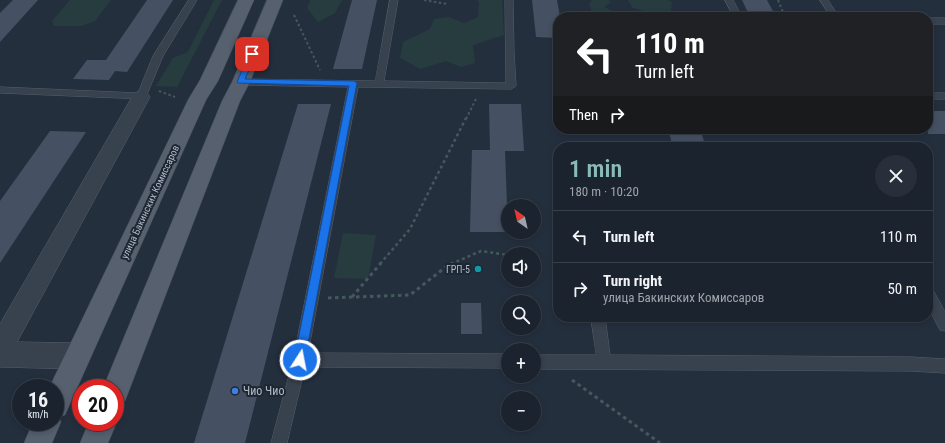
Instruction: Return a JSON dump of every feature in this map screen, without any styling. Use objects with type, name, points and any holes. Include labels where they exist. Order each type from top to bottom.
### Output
[{"type":"main road","name":"улица Бакинских Комиссаров","points":[[64,386],[197,100],[209,81],[246,0]]},
{"type":"main road","points":[[120,379],[231,101],[241,82],[275,0]]},
{"type":"main road","points":[[38,443],[43,431]]},
{"type":"main road","points":[[94,443],[99,431]]},
{"type":"street","points":[[0,348],[140,98]]},
{"type":"street","points":[[0,354],[78,356]]},
{"type":"lane","points":[[0,90],[140,98],[158,56],[193,0]]},
{"type":"lane","points":[[379,84],[394,0]]},
{"type":"lane","points":[[241,82],[511,86],[509,52],[509,0]]},
{"type":"lane","points":[[730,0],[736,12]]},
{"type":"lane","points":[[824,0],[832,12]]},
{"type":"lane","points":[[933,21],[945,21]]},
{"type":"lane","points":[[279,443],[300,360],[354,83]]},
{"type":"lane","points":[[933,96],[945,96]]},
{"type":"lane","points":[[933,303],[945,325]]},
{"type":"lane","points":[[599,322],[604,362]]},
{"type":"lane","points":[[300,360],[501,361]]},
{"type":"lane","points":[[541,362],[903,364],[945,366]]},
{"type":"path","points":[[424,0],[447,4]]},
{"type":"path","points":[[778,0],[783,12]]},
{"type":"path","points":[[294,15],[327,83]]},
{"type":"path","points":[[352,297],[410,229],[483,85]]},
{"type":"path","points":[[308,314],[326,298],[410,295],[447,266],[481,251],[501,254]]},
{"type":"path","points":[[541,363],[660,443]]},
{"type":"green space","points":[[70,0],[111,0],[95,21],[81,26],[54,26],[52,21]]},
{"type":"green space","points":[[214,0],[222,0],[177,87],[156,86],[173,58],[188,52]]},
{"type":"green space","points":[[310,0],[342,0],[335,13],[318,22],[307,8]]},
{"type":"green space","points":[[477,0],[502,0],[504,35],[473,45],[475,63],[461,67],[446,61],[420,69],[400,58],[403,42],[430,29],[434,19],[449,17],[464,23],[478,17],[479,2]]},
{"type":"green space","points":[[592,0],[609,0],[611,2],[604,7],[614,12],[592,12],[589,4]]},
{"type":"green space","points":[[668,0],[672,2],[671,12],[647,12],[633,8],[628,1]]},
{"type":"green space","points":[[343,233],[376,235],[368,279],[334,278]]},
{"type":"building","points":[[13,0],[38,0],[0,42],[0,13]]},
{"type":"building","points":[[147,0],[173,0],[127,72],[115,71],[109,80],[73,79],[87,60],[106,60]]},
{"type":"building","points":[[352,0],[377,0],[362,69],[333,69]]},
{"type":"building","points":[[532,0],[557,0],[559,12],[553,12],[553,38],[536,37]]},
{"type":"building","points":[[742,0],[767,0],[773,12],[748,12]]},
{"type":"building","points":[[298,104],[331,104],[245,443],[194,443]]},
{"type":"building","points":[[489,104],[521,104],[524,151],[505,151],[507,199],[501,199],[501,232],[470,232],[472,150],[490,150]]},
{"type":"building","points":[[933,111],[945,111],[945,134],[933,134]]},
{"type":"building","points":[[50,131],[86,132],[0,263],[0,201]]},
{"type":"building","points":[[669,134],[702,134],[704,142],[672,142]]},
{"type":"building","points":[[461,303],[481,303],[482,334],[461,334]]},
{"type":"place","name":"ГРП-5","points":[[478,269]]},
{"type":"place","name":"Чио Чио","points":[[235,391]]},
{"type":"route","points":[[252,54],[241,82],[354,83],[300,360]]}]
